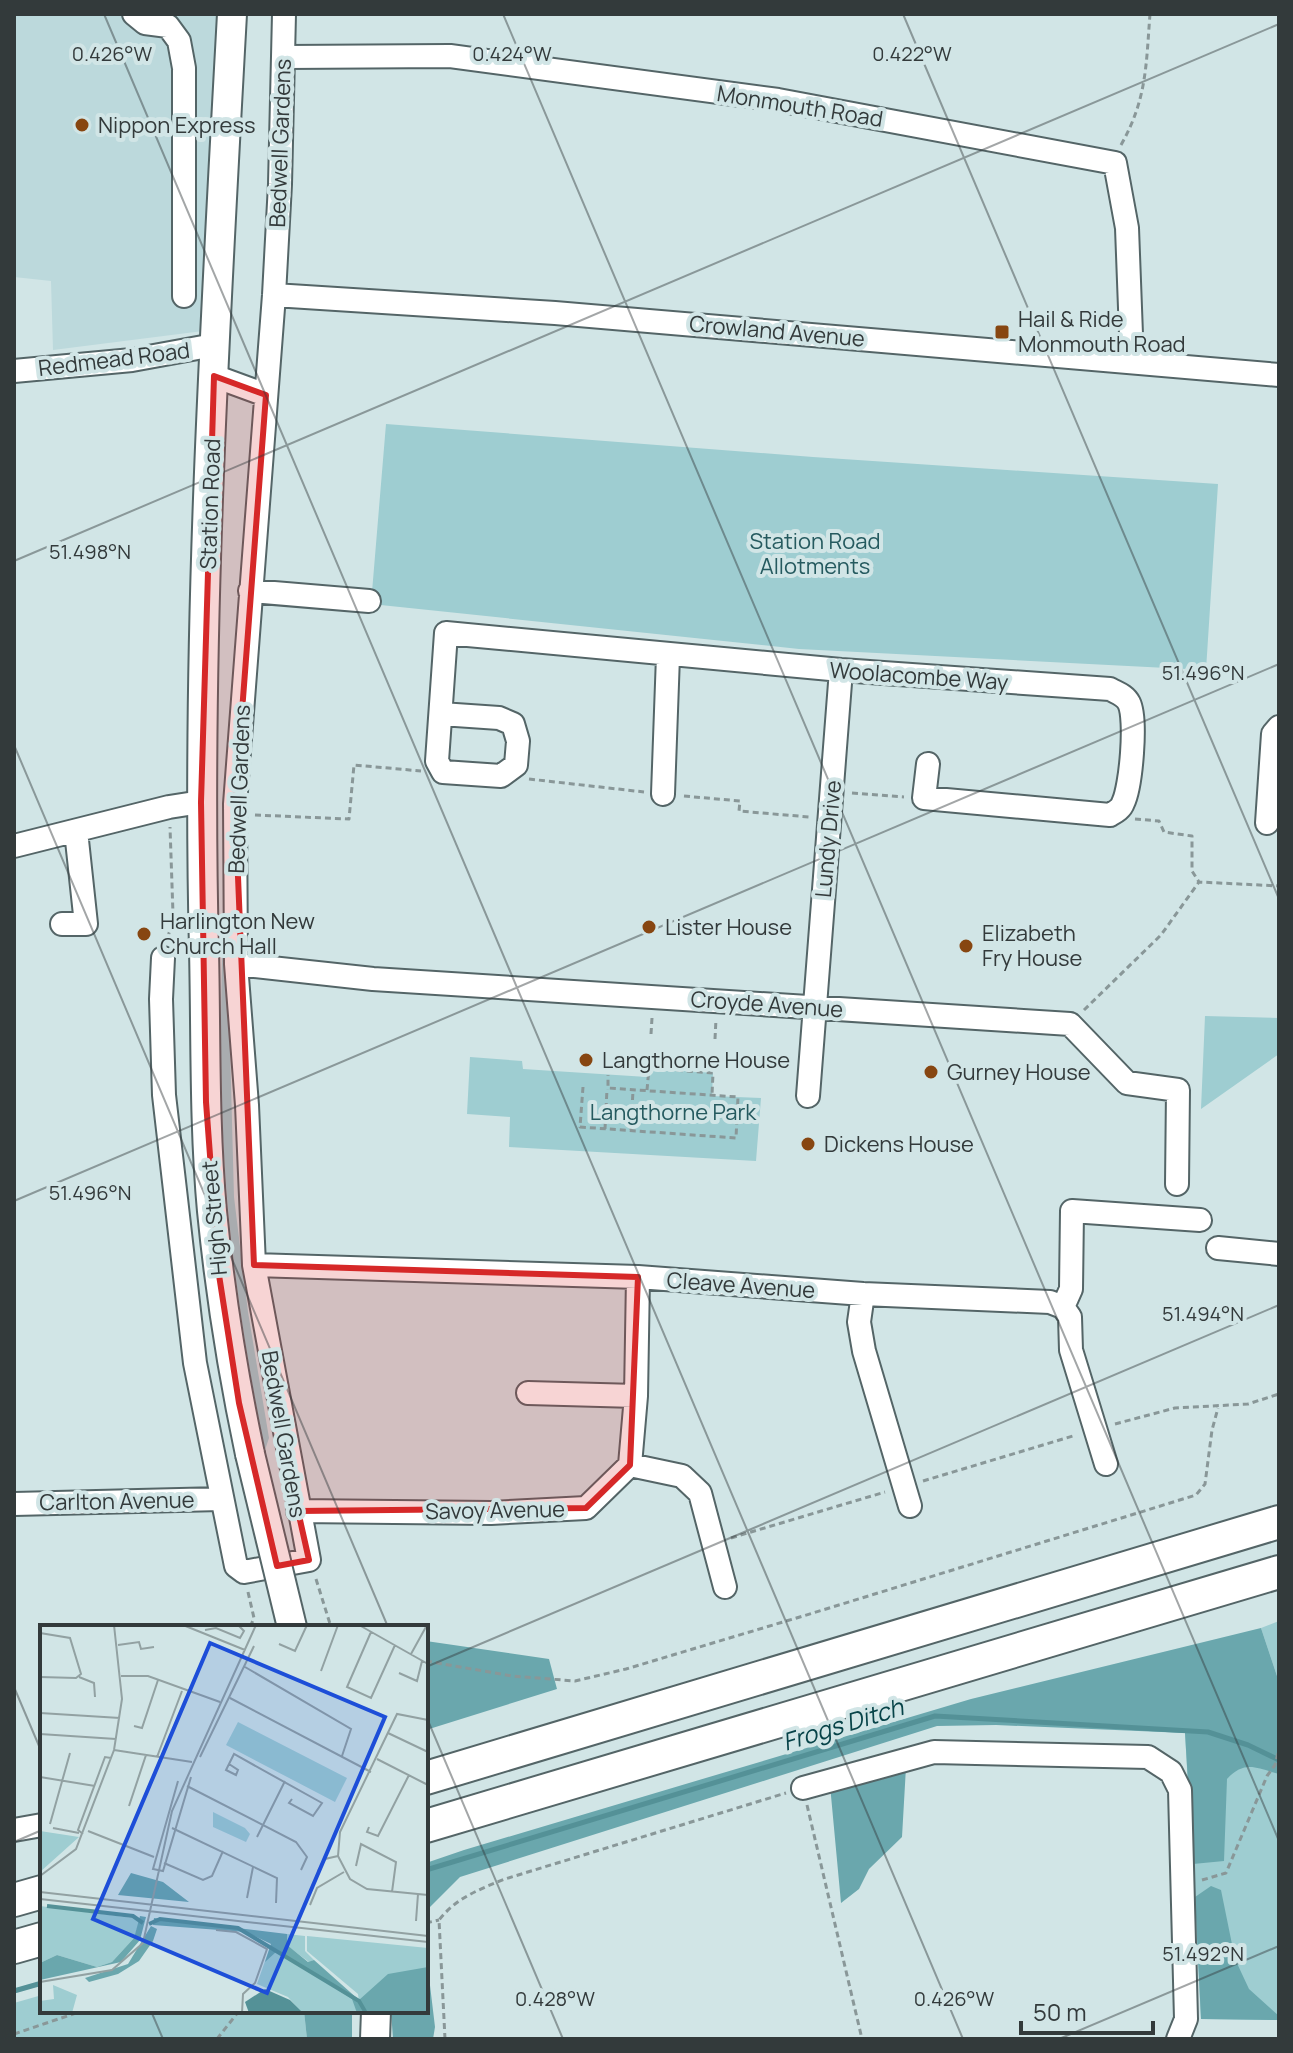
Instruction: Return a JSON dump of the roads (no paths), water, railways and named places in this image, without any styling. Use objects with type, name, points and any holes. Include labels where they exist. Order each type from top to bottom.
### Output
[{"type":"highway","points":[[428,1777],[1279,1522]]},
{"type":"highway","points":[[428,1825],[1279,1572]]},
{"type":"highway","points":[[14,1900],[40,1893]]},
{"type":"highway","points":[[14,1947],[40,1940]]},
{"type":"main road","name":"Station Road","points":[[201,802],[214,345],[232,14]]},
{"type":"main road","name":"High Street","points":[[201,802],[206,1102],[212,1209],[229,1348],[250,1454],[292,1625]]},
{"type":"main road","points":[[375,2039],[376,2013]]},
{"type":"street","points":[[134,14],[145,23],[168,26],[179,41],[184,68],[184,296]]},
{"type":"street","name":"Bedwell Gardens","points":[[221,1499],[240,1569],[309,1560],[254,1265],[247,1105],[236,964],[235,815],[274,295],[284,14]]},
{"type":"street","name":"Monmouth Road","points":[[284,57],[450,56],[778,100],[1115,163],[1127,228],[1132,361]]},
{"type":"street","name":"Crowland Avenue","points":[[274,295],[555,313],[1279,375]]},
{"type":"street","name":"Redmead Road","points":[[14,371],[132,360],[214,345]]},
{"type":"street","points":[[214,376],[266,395]]},
{"type":"street","points":[[250,591],[369,601]]},
{"type":"street","name":"Woolacombe Way","points":[[441,714],[499,718],[513,724],[518,741],[516,765],[501,776],[443,772],[437,761],[446,633],[668,656],[1110,689],[1127,699],[1134,720],[1127,792],[1122,806],[1110,815],[924,798],[928,764]]},
{"type":"street","points":[[663,794],[668,656]]},
{"type":"street","name":"Lundy Drive","points":[[808,1096],[841,670]]},
{"type":"street","points":[[1267,823],[1273,734],[1279,727]]},
{"type":"street","points":[[14,846],[169,807],[201,802]]},
{"type":"street","points":[[62,924],[86,924],[76,831]]},
{"type":"street","points":[[163,958],[164,1095],[195,1363],[221,1499]]},
{"type":"street","name":"Croyde Avenue","points":[[236,964],[373,979],[1070,1024],[1127,1083],[1178,1090],[1177,1184]]},
{"type":"street","points":[[1106,1464],[1071,1350],[1070,1317],[1063,1307],[1071,1289],[1072,1211],[1200,1220]]},
{"type":"street","points":[[1218,1248],[1279,1254]]},
{"type":"street","name":"Cleave Avenue","points":[[254,1265],[638,1277],[863,1294],[1050,1302],[1063,1307]]},
{"type":"street","points":[[638,1277],[636,1396],[630,1465],[682,1476],[700,1493],[725,1587]]},
{"type":"street","points":[[863,1294],[859,1322],[864,1351],[907,1496]]},
{"type":"street","points":[[528,1393],[636,1396]]},
{"type":"street","name":"Savoy Avenue","points":[[298,1511],[491,1513],[586,1508],[630,1465]]},
{"type":"street","name":"Carlton Avenue","points":[[14,1504],[221,1499]]},
{"type":"street","points":[[803,1788],[934,1752],[1148,1757],[1171,1772],[1180,1790],[1184,1880],[1186,2019],[1178,2039]]},
{"type":"street","points":[[14,1830],[40,1825]]},
{"type":"waterway","name":"Frogs Ditch","points":[[428,1869],[935,1716],[1208,1732],[1248,1745],[1279,1760]]},
{"type":"waterway","name":"Frogs Ditch","points":[[14,1991],[40,1984]]},
{"type":"place","name":"Nippon Express","points":[[82,125]]},
{"type":"place","name":"Hail & Ride Monmouth Road","points":[[1002,332]]},
{"type":"place","name":"Lister House","points":[[649,927]]},
{"type":"place","name":"Harlington New Church Hall","points":[[144,934]]},
{"type":"place","name":"Elizabeth Fry House","points":[[966,946]]},
{"type":"place","name":"Langthorne House","points":[[586,1060]]},
{"type":"place","name":"Gurney House","points":[[931,1072]]},
{"type":"place","name":"Dickens House","points":[[808,1144]]},
{"type":"park label","name":"Station Road Allotments","points":[[815,554]]},
{"type":"park label","name":"Langthorne Park","points":[[673,1112]]}]
